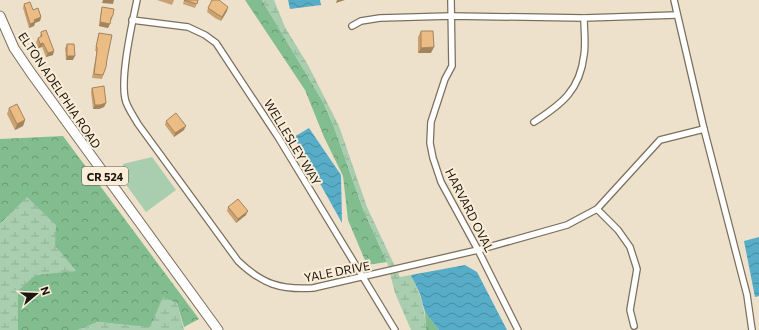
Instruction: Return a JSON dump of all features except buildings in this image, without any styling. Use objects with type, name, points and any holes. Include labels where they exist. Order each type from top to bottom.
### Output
[{"type":"main road","name":"ELTON ADELPHIA ROAD","points":[[0,16],[14,48],[31,73],[218,330]]},
{"type":"street","name":"YALE DRIVE","points":[[137,0],[132,20],[123,81],[126,102],[138,124],[238,261],[260,279],[282,288],[313,288],[362,278],[478,250],[567,225],[597,209],[660,140],[704,129]]},
{"type":"street","name":"HARVARD OVAL","points":[[452,0],[452,66],[445,79],[431,122],[430,143],[441,182],[478,250],[518,330]]},
{"type":"street","points":[[674,0],[704,129],[747,295],[752,330]]},
{"type":"street","points":[[352,26],[361,21],[380,18],[451,16],[584,18],[677,15]]},
{"type":"street","points":[[534,122],[564,100],[569,95],[578,80],[584,55],[584,18]]},
{"type":"street","name":"WELLESLEY WAY","points":[[132,20],[188,27],[216,43],[278,137],[362,278],[395,330]]},
{"type":"street","points":[[597,209],[618,230],[630,247],[637,269],[630,310],[634,326]]},
{"type":"green space","points":[[245,0],[262,0],[323,102],[334,127],[363,209],[387,262],[367,265],[348,220],[343,176],[324,137],[305,90]]},
{"type":"green space","points":[[262,0],[274,0],[285,27],[308,65],[339,126],[367,207],[400,277],[411,275],[417,289],[425,315],[426,330],[411,330],[395,293],[387,262],[363,209],[334,127],[323,102]]},
{"type":"green space","points":[[63,136],[199,319],[184,327],[177,303],[150,328],[98,322],[78,330],[18,330],[18,290],[35,275],[75,270],[54,245],[27,198],[0,224],[0,139]]},
{"type":"green space","points":[[152,157],[176,190],[146,212],[124,182],[123,164]]},
{"type":"green space","points":[[27,197],[56,225],[55,245],[76,271],[35,275],[18,291],[18,330],[0,330],[0,224]]},
{"type":"green space","points":[[163,297],[177,303],[184,330],[78,330],[98,322],[150,327]]},
{"type":"green space","points":[[425,312],[439,330],[426,330]]},
{"type":"water","points":[[288,0],[320,0],[321,5],[290,9]]},
{"type":"water","points":[[309,128],[341,175],[342,223],[294,137]]},
{"type":"water","points":[[759,237],[759,296],[755,297],[744,241]]},
{"type":"water","points":[[465,265],[477,272],[507,330],[439,330],[425,312],[420,294],[411,275]]}]
